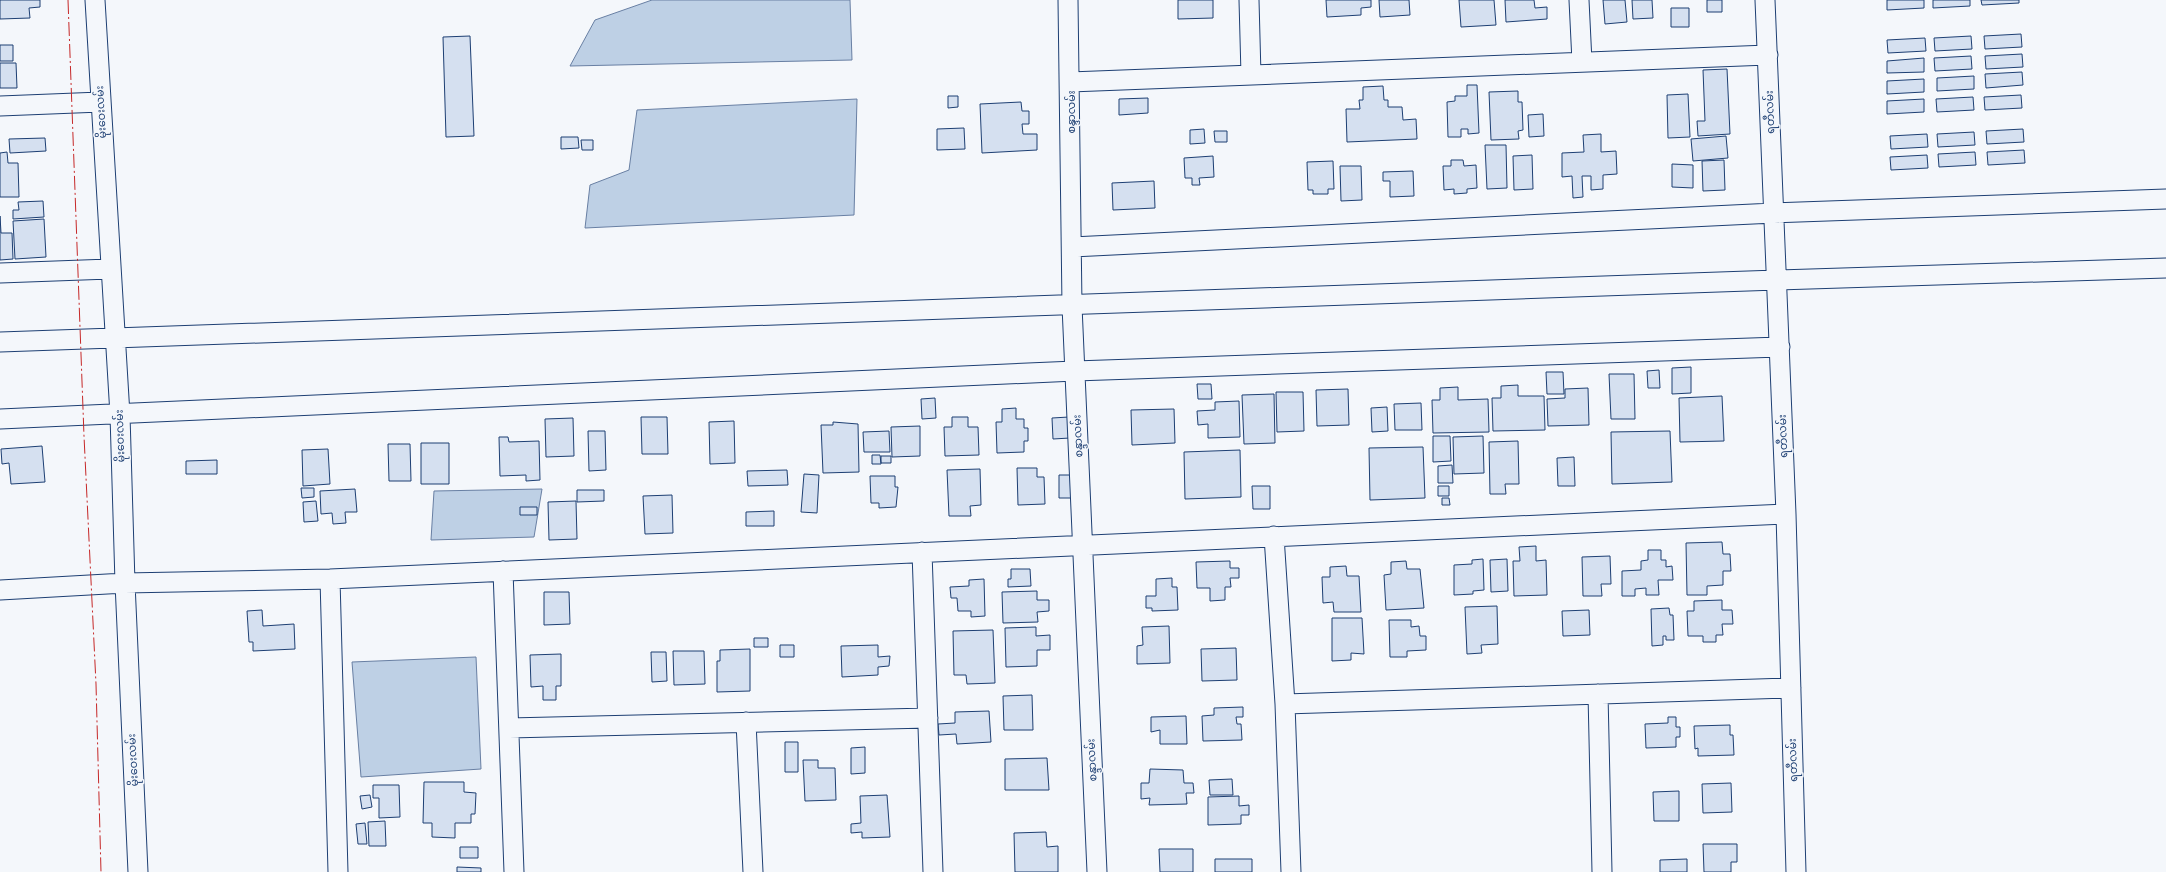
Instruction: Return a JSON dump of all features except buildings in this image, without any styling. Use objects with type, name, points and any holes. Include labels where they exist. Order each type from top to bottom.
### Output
[{"type":"street","name":"မိုးဝေးလမ်း","points":[[94,0],[120,415],[125,583],[138,872]]},
{"type":"street","name":"စန္ဒာလမ်း","points":[[1068,0],[1072,306],[1097,872]]},
{"type":"street","points":[[1249,0],[1251,75]]},
{"type":"street","points":[[1579,0],[1582,62]]},
{"type":"street","name":"ရတီလမ်း","points":[[1765,0],[1786,514],[1796,872]]},
{"type":"street","points":[[1070,82],[1768,55]]},
{"type":"street","points":[[0,106],[101,102]]},
{"type":"street","points":[[1072,247],[1774,213],[2166,200]]},
{"type":"street","points":[[0,342],[1072,306],[1777,280],[2166,268]]},
{"type":"street","points":[[0,272],[110,269]]},
{"type":"street","points":[[0,419],[120,415],[1075,371],[1780,347]]},
{"type":"street","points":[[0,590],[125,583],[330,579],[1786,514]]},
{"type":"street","points":[[1274,536],[1285,704],[1291,872]]},
{"type":"street","points":[[922,552],[933,872]]},
{"type":"street","points":[[503,571],[514,872]]},
{"type":"street","points":[[330,579],[338,872]]},
{"type":"street","points":[[1285,704],[1791,688]]},
{"type":"street","points":[[1598,694],[1602,872]]},
{"type":"street","points":[[509,728],[928,718]]},
{"type":"street","points":[[746,722],[753,872]]},
{"type":"water","points":[[652,0],[850,0],[852,60],[570,66],[595,20]]},
{"type":"water","points":[[857,99],[854,215],[585,228],[590,185],[629,170],[637,110]]},
{"type":"water","points":[[542,489],[534,537],[431,540],[434,491]]},
{"type":"water","points":[[476,657],[481,769],[361,777],[352,662]]},
{"type":"power","points":[[68,0],[84,436],[96,684],[101,872]]}]
